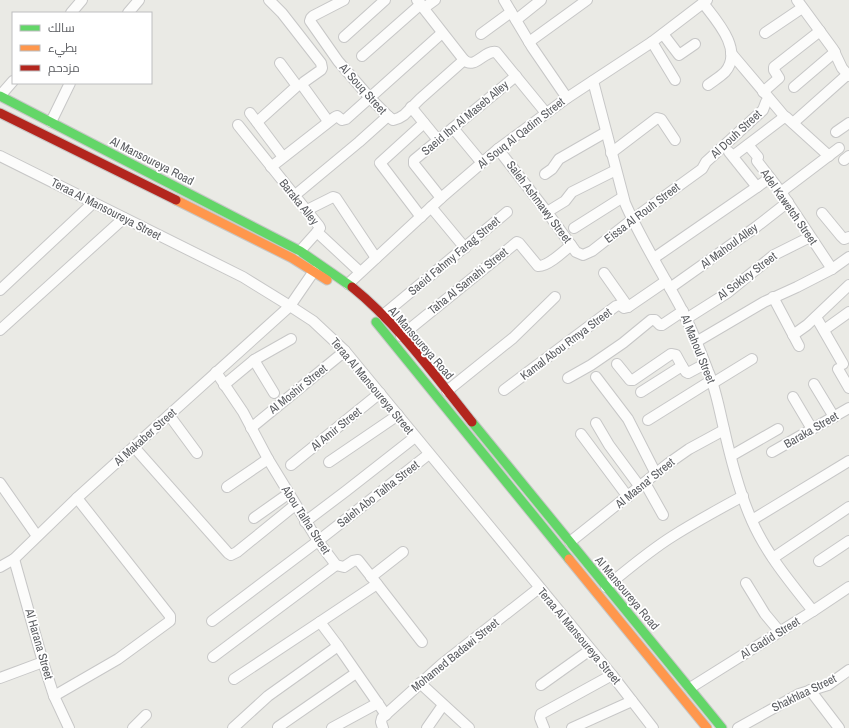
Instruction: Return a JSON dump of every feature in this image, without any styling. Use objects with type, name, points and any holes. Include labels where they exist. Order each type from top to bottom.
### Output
[{"type":"main road","name":"Al Mansoureya Road","points":[[0,96],[300,251],[319,262],[348,284],[383,315],[401,336],[722,728]]},
{"type":"main road","name":"Al Mansoureya Road","points":[[0,113],[292,258],[334,285],[360,306]]},
{"type":"main road","name":"Al Mansoureya Road","points":[[372,317],[706,728]]},
{"type":"main road","points":[[493,466],[502,459]]},
{"type":"street","points":[[72,12],[82,0]]},
{"type":"street","points":[[129,12],[139,0]]},
{"type":"street","name":"Al Souq Street","points":[[344,0],[313,16],[310,20],[311,24],[338,61],[370,98],[393,120],[400,118],[464,60]]},
{"type":"street","points":[[344,37],[385,0]]},
{"type":"street","points":[[362,56],[421,4],[435,0]]},
{"type":"street","points":[[504,0],[529,42],[567,98]]},
{"type":"street","points":[[481,34],[541,0]]},
{"type":"street","points":[[529,42],[587,0]]},
{"type":"street","points":[[275,2],[321,64],[322,68],[302,85],[328,122]]},
{"type":"street","points":[[705,2],[726,34],[731,53],[731,60],[724,73],[708,85]]},
{"type":"street","name":"Al Souq Al Qadim Street","points":[[348,284],[441,198],[498,149],[567,98],[652,42],[705,2]]},
{"type":"street","points":[[421,4],[466,62],[472,63],[494,51],[546,114]]},
{"type":"street","points":[[733,156],[789,120],[848,75],[842,68],[835,52],[800,4],[765,33]]},
{"type":"street","name":"Al Douh Street","points":[[702,169],[706,162],[763,110],[766,102],[766,96],[780,78],[774,68],[820,31]]},
{"type":"street","points":[[271,167],[336,116],[342,120],[346,118],[442,33]]},
{"type":"street","points":[[663,34],[679,55],[695,44]]},
{"type":"street","points":[[652,42],[675,80]]},
{"type":"street","points":[[794,87],[835,52]]},
{"type":"street","points":[[731,53],[766,96],[789,120],[829,156]]},
{"type":"street","points":[[257,122],[297,86],[280,63]]},
{"type":"street","name":"Saeid Ibn Al Maseb Alley","points":[[441,198],[414,160],[516,76]]},
{"type":"street","name":"Al Mahoul Street","points":[[593,81],[623,197],[633,219],[684,315],[705,364],[712,382],[743,496],[752,520],[760,537],[773,558],[813,611]]},
{"type":"street","points":[[0,96],[12,82]]},
{"type":"street","points":[[50,122],[69,84]]},
{"type":"street","points":[[411,107],[438,140]]},
{"type":"street","points":[[250,113],[283,157]]},
{"type":"street","points":[[294,196],[388,116]]},
{"type":"street","points":[[612,152],[657,118],[661,119],[675,140]]},
{"type":"street","points":[[421,217],[380,163],[424,123]]},
{"type":"street","points":[[836,132],[849,123]]},
{"type":"street","name":"Baraka Alley","points":[[238,125],[319,226],[320,228],[317,232],[360,272]]},
{"type":"street","points":[[453,128],[482,163]]},
{"type":"street","points":[[545,174],[552,169],[559,159],[606,132]]},
{"type":"street","points":[[724,145],[757,187]]},
{"type":"street","name":"Adel Kawetch Street","points":[[748,145],[758,157],[757,161],[788,202],[832,269]]},
{"type":"street","points":[[781,192],[839,148]]},
{"type":"street","name":"Saleh Ashmawy Street","points":[[498,149],[576,252],[580,254]]},
{"type":"street","name":"Teraa Al Mansoureya Street","points":[[0,156],[293,303],[345,351],[632,700],[651,727]]},
{"type":"street","name":"Eissa Al Rouh Street","points":[[580,254],[586,254],[592,251],[702,169]]},
{"type":"street","points":[[547,212],[565,201],[572,192],[616,170]]},
{"type":"street","points":[[654,258],[770,178]]},
{"type":"street","points":[[307,210],[333,197],[336,198],[376,258]]},
{"type":"street","points":[[574,228],[623,197]]},
{"type":"street","points":[[0,290],[93,202]]},
{"type":"street","name":"Al Mahoul Alley","points":[[668,285],[739,240],[788,202]]},
{"type":"street","points":[[431,207],[465,248]]},
{"type":"street","name":"Saeid Fahmy Farag Street","points":[[383,315],[507,212]]},
{"type":"street","points":[[822,213],[841,236],[844,238],[849,237]]},
{"type":"street","points":[[0,330],[124,218]]},
{"type":"street","points":[[300,251],[317,232]]},
{"type":"street","name":"Al Sokkry Street","points":[[568,378],[618,347],[651,320],[655,320],[662,326],[727,293],[774,255],[810,237]]},
{"type":"street","name":"Taha Al Samahi Street","points":[[401,336],[517,242],[540,267],[546,265],[571,245]]},
{"type":"street","points":[[696,342],[773,296],[797,287],[832,269],[849,257]]},
{"type":"street","name":"Al Makaber Street","points":[[0,567],[14,559],[77,498],[293,303],[306,281],[314,271]]},
{"type":"street","name":"Kamal Abou Rmya Street","points":[[604,273],[628,307]]},
{"type":"street","name":"Kamal Abou Rmya Street","points":[[504,390],[616,306],[620,305],[624,308],[628,307],[668,285]]},
{"type":"street","points":[[793,335],[816,317],[849,285]]},
{"type":"street","points":[[773,296],[799,346]]},
{"type":"street","points":[[447,391],[513,338],[555,297]]},
{"type":"street","points":[[824,330],[849,312]]},
{"type":"street","points":[[816,317],[824,330],[849,388]]},
{"type":"street","points":[[224,385],[254,360],[291,339]]},
{"type":"street","name":"Al Moshir Street","points":[[251,428],[345,351]]},
{"type":"street","points":[[617,364],[630,380],[633,380],[672,354],[676,355],[688,373],[705,364]]},
{"type":"street","points":[[648,420],[752,359]]},
{"type":"street","points":[[254,360],[274,393]]},
{"type":"street","points":[[641,392],[682,366]]},
{"type":"street","name":"Abou Talha Street","points":[[216,372],[243,412],[268,459],[305,522],[336,565],[344,568],[353,561],[358,560],[374,580]]},
{"type":"street","points":[[596,377],[628,418],[656,474]]},
{"type":"street","points":[[814,384],[834,417]]},
{"type":"street","name":"Al Amir Street","points":[[292,465],[380,393]]},
{"type":"street","points":[[793,397],[812,429]]},
{"type":"street","name":"Baraka Street","points":[[772,452],[849,408]]},
{"type":"street","points":[[169,415],[197,453]]},
{"type":"street","points":[[328,462],[398,415]]},
{"type":"street","points":[[596,423],[613,451],[642,485],[663,515]]},
{"type":"street","name":"Al Masna' Street","points":[[570,542],[688,449],[724,430]]},
{"type":"street","points":[[731,456],[778,430]]},
{"type":"street","points":[[581,434],[628,497]]},
{"type":"street","points":[[305,522],[415,437]]},
{"type":"street","points":[[134,447],[231,555],[237,552],[295,505]]},
{"type":"street","name":"Saleh Abo Talha Street","points":[[212,621],[318,541],[429,454]]},
{"type":"street","points":[[227,487],[268,459]]},
{"type":"street","points":[[752,520],[849,461]]},
{"type":"street","points":[[0,483],[37,536]]},
{"type":"street","points":[[254,518],[288,494]]},
{"type":"street","points":[[606,587],[672,536],[743,496]]},
{"type":"street","points":[[54,696],[118,659],[171,619],[77,498]]},
{"type":"street","points":[[773,558],[849,507]]},
{"type":"street","points":[[819,561],[849,541]]},
{"type":"street","points":[[234,679],[320,622],[374,580],[403,552]]},
{"type":"street","name":"Al Harana Street","points":[[14,559],[54,696],[69,728]]},
{"type":"street","points":[[213,657],[336,565]]},
{"type":"street","points":[[374,580],[422,642]]},
{"type":"street","points":[[746,583],[765,614],[780,632]]},
{"type":"street","name":"Al Gadid Street","points":[[690,688],[849,587]]},
{"type":"street","name":"Mohamed Badawi Street","points":[[386,715],[442,664],[539,588]]},
{"type":"street","points":[[320,622],[386,715],[381,720],[384,728]]},
{"type":"street","points":[[233,728],[268,696],[338,646]]},
{"type":"street","points":[[541,685],[590,650]]},
{"type":"street","points":[[0,678],[43,662]]},
{"type":"street","name":"Shakhlaa Street","points":[[738,728],[784,702],[810,690],[828,685],[849,670]]},
{"type":"street","points":[[278,727],[356,673]]},
{"type":"street","points":[[544,728],[540,718],[543,712],[612,676]]},
{"type":"street","points":[[420,683],[468,728]]},
{"type":"street","points":[[810,690],[839,728]]},
{"type":"street","points":[[572,728],[632,700]]},
{"type":"street","points":[[332,728],[378,703]]},
{"type":"street","points":[[427,728],[444,705]]},
{"type":"street","points":[[133,728],[146,715]]},
{"type":"traffic: fast","points":[[0,96],[300,251],[352,287]]},
{"type":"traffic: fast","points":[[376,322],[569,559]]},
{"type":"traffic: fast","points":[[472,422],[722,728]]},
{"type":"traffic: slow","points":[[176,200],[292,258],[327,280]]},
{"type":"traffic: slow","points":[[569,559],[707,728]]},
{"type":"traffic: jam","points":[[0,113],[176,200]]},
{"type":"traffic: jam","points":[[352,287],[401,334],[472,422]]}]
